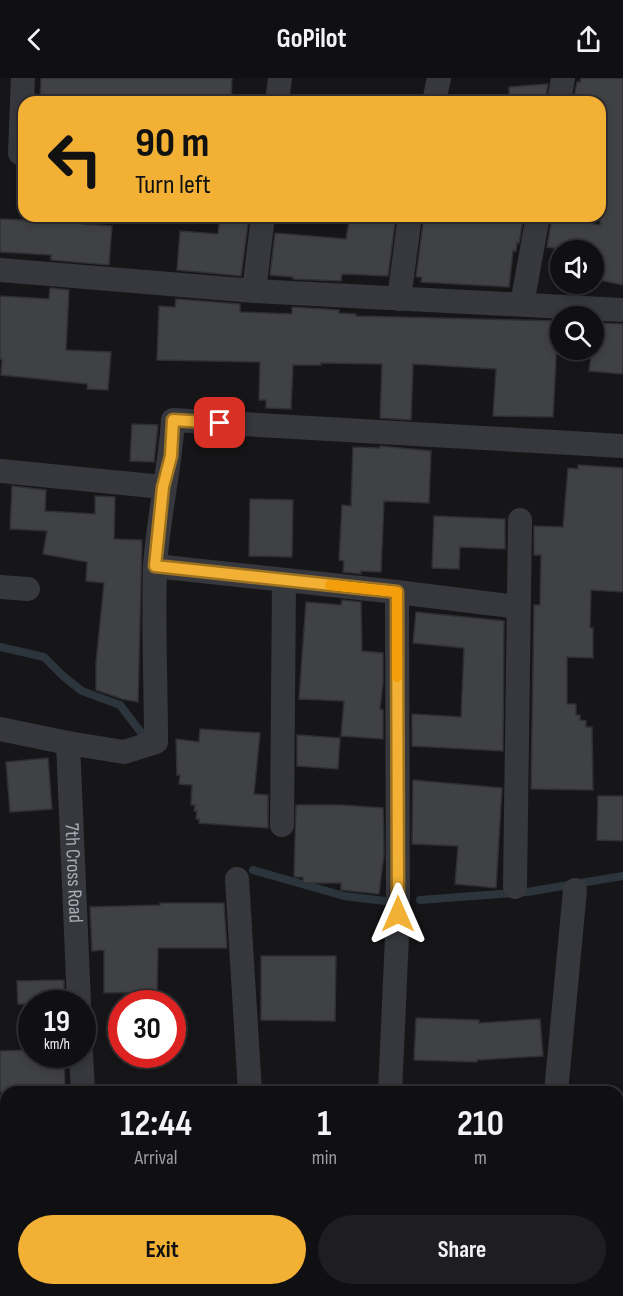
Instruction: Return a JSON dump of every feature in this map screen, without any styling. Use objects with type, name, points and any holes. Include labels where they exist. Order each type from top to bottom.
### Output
[{"type":"street","points":[[21,96],[23,78]]},
{"type":"street","points":[[278,96],[280,78]]},
{"type":"street","points":[[436,96],[440,78]]},
{"type":"street","points":[[560,96],[563,78]]},
{"type":"street","points":[[15,153],[18,125]]},
{"type":"street","points":[[254,291],[262,222]]},
{"type":"street","points":[[399,299],[409,222]]},
{"type":"street","points":[[522,304],[537,222]]},
{"type":"street","points":[[0,270],[254,291],[623,310]]},
{"type":"street","points":[[0,729],[124,752],[156,742],[155,566],[163,487],[171,456],[173,420],[623,446]]},
{"type":"street","points":[[0,471],[163,487]]},
{"type":"street","points":[[515,887],[520,520]]},
{"type":"street","points":[[155,566],[519,607]]},
{"type":"street","points":[[282,825],[284,581]]},
{"type":"street","points":[[0,587],[28,589]]},
{"type":"street","points":[[390,1086],[398,914],[397,592]]},
{"type":"street","name":"7th Cross Road","points":[[68,743],[78,990]]},
{"type":"street","points":[[237,879],[250,1086]]},
{"type":"street","points":[[557,1086],[575,890]]},
{"type":"street","points":[[82,1068],[83,1086]]},
{"type":"building","points":[[41,78],[232,78],[231,96],[40,96]]},
{"type":"building","points":[[581,78],[623,78],[623,285],[604,281],[604,240],[550,240],[550,247],[547,247],[551,222],[582,222],[600,225],[600,222],[606,222],[606,96],[574,96],[577,82],[580,82]]},
{"type":"building","points":[[548,84],[546,96],[509,96],[509,87]]},
{"type":"building","points":[[0,219],[18,220],[18,222],[82,222],[82,224],[112,226],[109,265],[51,260],[51,255],[0,252]]},
{"type":"building","points":[[219,222],[248,222],[241,276],[177,270],[180,231],[218,234]]},
{"type":"building","points":[[349,222],[395,222],[388,276],[342,274],[341,281],[293,279],[293,277],[270,275],[275,233],[346,239]]},
{"type":"building","points":[[423,222],[523,222],[519,243],[517,242],[516,251],[513,251],[509,287],[421,282],[422,277],[416,277]]},
{"type":"building","points":[[50,288],[69,290],[66,350],[111,352],[108,390],[87,389],[88,384],[1,375],[0,296],[49,299]]},
{"type":"building","points":[[176,299],[240,304],[240,312],[292,314],[292,307],[339,310],[339,313],[356,314],[356,316],[550,321],[550,360],[556,360],[553,417],[493,416],[496,369],[413,364],[411,420],[380,418],[382,364],[293,365],[291,409],[266,408],[266,400],[259,400],[260,362],[157,360],[159,306],[175,307]]},
{"type":"building","points":[[604,323],[623,324],[623,374],[589,371],[591,360],[604,360]]},
{"type":"building","points":[[132,424],[158,425],[154,462],[130,461]]},
{"type":"building","points":[[380,446],[431,451],[429,503],[384,501],[381,572],[361,571],[361,574],[343,572],[344,561],[339,560],[342,505],[351,506],[353,447],[380,448]]},
{"type":"building","points":[[578,465],[623,468],[623,592],[591,590],[590,628],[593,628],[593,658],[567,657],[567,704],[576,704],[576,715],[580,715],[580,720],[586,721],[586,727],[592,727],[593,790],[531,789],[534,605],[540,605],[541,555],[534,555],[534,526],[563,527],[568,468],[578,469]]},
{"type":"building","points":[[12,486],[46,490],[45,511],[95,514],[95,496],[115,497],[114,539],[142,540],[138,702],[96,690],[96,663],[104,583],[86,581],[87,562],[43,554],[47,531],[10,529]]},
{"type":"building","points":[[250,499],[293,500],[292,557],[249,556]]},
{"type":"building","points":[[434,516],[505,519],[505,549],[460,547],[459,569],[432,568]]},
{"type":"building","points":[[342,600],[361,602],[362,651],[383,653],[380,709],[383,710],[383,739],[341,736],[344,701],[299,699],[306,602],[341,605]]},
{"type":"building","points":[[416,612],[504,621],[503,751],[412,746],[412,714],[461,717],[464,648],[413,643]]},
{"type":"building","points":[[200,729],[260,733],[254,794],[268,795],[268,828],[199,823],[199,819],[196,819],[195,805],[191,805],[192,785],[179,784],[176,739],[199,742]]},
{"type":"building","points":[[297,735],[340,738],[338,769],[297,766]]},
{"type":"building","points":[[48,758],[52,809],[10,812],[6,762]]},
{"type":"building","points":[[413,780],[502,788],[496,888],[455,884],[458,846],[412,844]]},
{"type":"building","points":[[598,796],[623,796],[623,841],[597,840]]},
{"type":"building","points":[[296,805],[383,808],[384,854],[379,894],[341,890],[341,883],[303,883],[303,877],[294,877]]},
{"type":"building","points":[[160,903],[224,903],[227,948],[158,948],[157,990],[108,990],[108,993],[104,993],[104,950],[92,951],[90,907],[160,905]]},
{"type":"building","points":[[261,956],[336,956],[335,1021],[261,1020]]},
{"type":"building","points":[[64,980],[64,990],[18,990],[18,1004],[17,981]]},
{"type":"building","points":[[416,1018],[479,1020],[479,1023],[540,1019],[543,1056],[477,1060],[477,1062],[414,1060]]},
{"type":"building","points":[[18,1050],[18,1068],[64,1068],[65,1086],[0,1086],[0,1051]]},
{"type":"waterway","points":[[0,647],[44,657],[82,691],[120,705],[143,735]]},
{"type":"waterway","points":[[253,870],[344,896],[385,901]]},
{"type":"waterway","points":[[420,900],[527,892],[623,876]]},
{"type":"slow traffic","points":[[330,585],[397,592],[397,677]]},
{"type":"route","points":[[220,423],[173,420],[171,456],[163,487],[155,566],[397,592],[398,914]]}]
